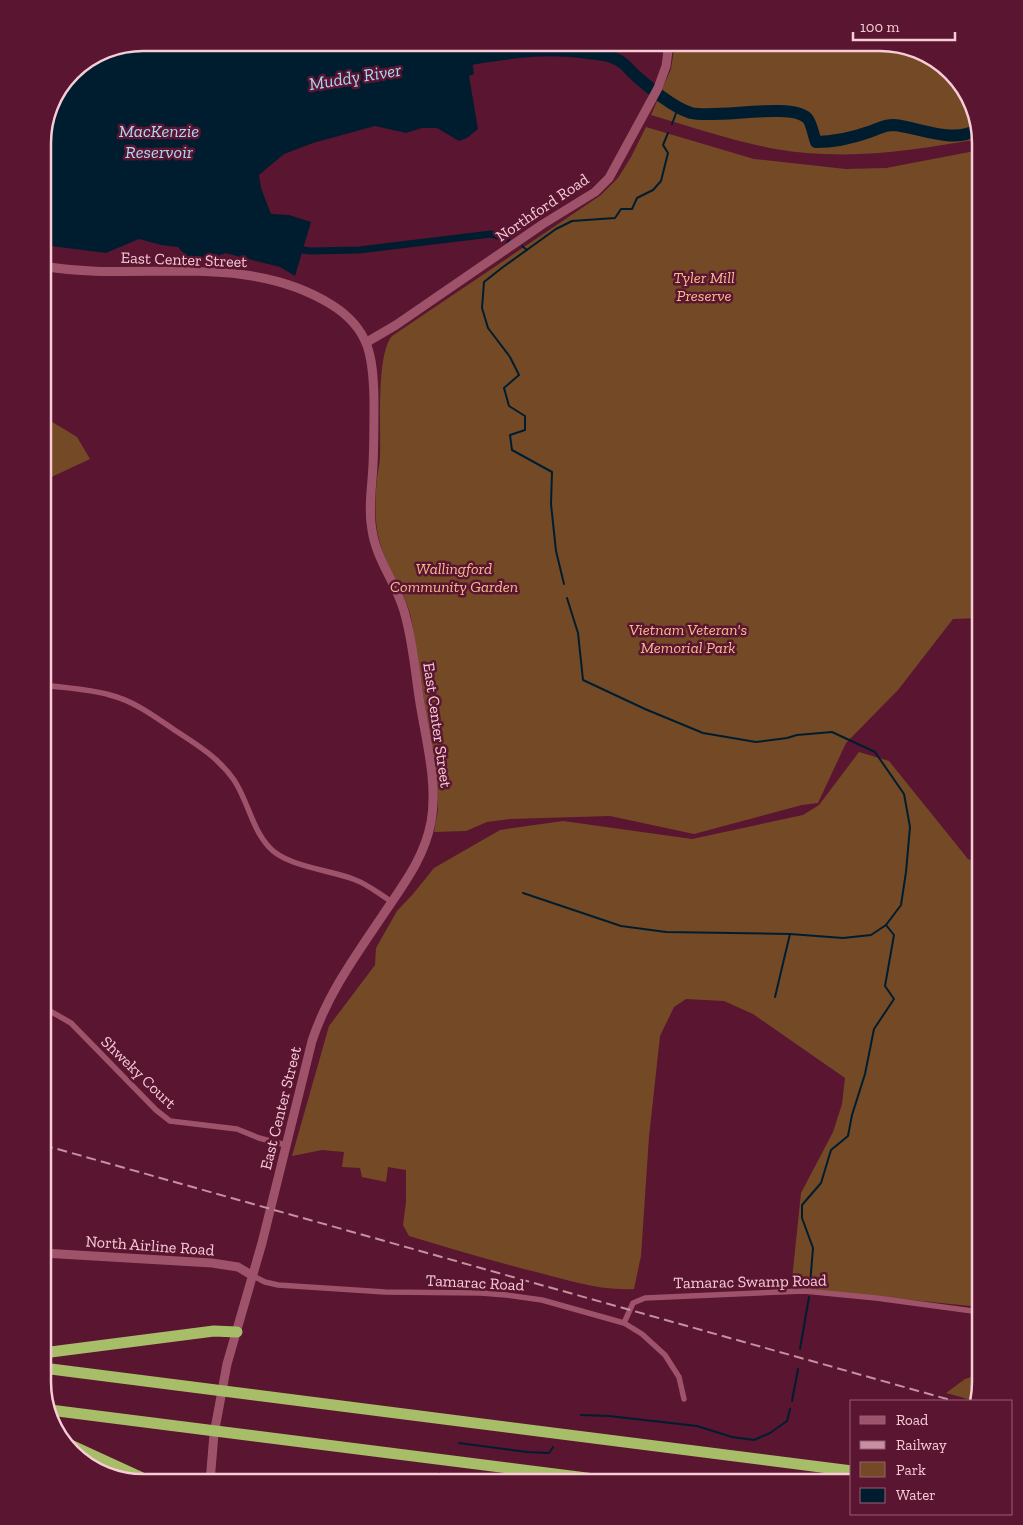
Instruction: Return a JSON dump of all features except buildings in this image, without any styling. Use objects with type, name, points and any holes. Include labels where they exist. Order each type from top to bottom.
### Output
[{"type":"highway","points":[[51,1352],[214,1331],[236,1332]]},
{"type":"highway","points":[[51,1369],[850,1472]]},
{"type":"highway","points":[[56,1411],[555,1474]]},
{"type":"highway","points":[[83,1451],[132,1473]]},
{"type":"street","name":"Northford Road","points":[[367,342],[396,325],[543,224],[595,192],[609,178],[656,92],[666,66],[667,51]]},
{"type":"street","name":"East Center Street","points":[[51,267],[97,271],[218,272],[272,279],[306,291],[334,306],[358,327],[367,342],[372,367],[374,394],[371,529],[374,543],[398,595],[406,618],[432,776],[432,821],[423,851],[340,981],[324,1009],[312,1041],[253,1276],[227,1364],[217,1415],[211,1474]]},
{"type":"street","points":[[51,687],[111,695],[134,704],[208,752],[222,765],[245,800],[258,830],[269,848],[284,859],[353,878],[366,884],[392,902]]},
{"type":"street","name":"Shweky Court","points":[[51,1012],[70,1023],[156,1110],[170,1121],[237,1129],[286,1146]]},
{"type":"street","name":"North Airline Road","points":[[51,1254],[212,1263],[238,1267],[253,1276]]},
{"type":"street","name":"Tamarac Road","points":[[253,1276],[265,1282],[278,1285],[385,1292],[481,1293],[524,1297],[542,1300],[624,1323],[642,1334],[665,1355],[679,1377],[684,1399]]},
{"type":"street","name":"Tamarac Swamp Road","points":[[624,1323],[633,1302],[645,1298],[783,1291],[824,1292],[972,1311]]},
{"type":"green space","points":[[674,51],[886,51],[898,53],[915,58],[936,70],[953,87],[969,119],[972,140],[903,151],[853,154],[802,153],[744,142],[651,115],[671,69]]},
{"type":"green space","points":[[646,127],[754,159],[846,169],[886,168],[972,152],[972,618],[953,619],[898,690],[846,743],[818,803],[802,805],[694,834],[610,816],[510,819],[487,822],[466,831],[434,832],[438,810],[436,775],[411,617],[383,552],[376,519],[376,486],[380,459],[381,375],[387,345],[392,336],[601,195],[618,178]]},
{"type":"green space","points":[[51,421],[77,437],[90,459],[51,477]]},
{"type":"green space","points":[[859,752],[889,761],[968,859],[972,861],[972,1306],[791,1289],[801,1193],[833,1132],[842,1104],[845,1078],[753,1014],[724,1001],[686,999],[674,1007],[660,1036],[649,1137],[641,1256],[634,1289],[598,1287],[574,1282],[409,1236],[403,1225],[406,1202],[406,1170],[388,1167],[386,1182],[362,1177],[360,1168],[342,1167],[344,1152],[322,1150],[292,1156],[329,1026],[375,965],[376,948],[397,911],[434,868],[500,830],[563,821],[692,839],[803,815],[819,805]]},
{"type":"green space","points":[[972,1377],[970,1400],[946,1393],[965,1379]]},
{"type":"water","name":"MacKenzie Reservoir","points":[[137,51],[471,51],[474,74],[469,76],[478,129],[467,138],[459,141],[437,128],[422,128],[406,133],[375,126],[313,143],[284,154],[259,175],[261,188],[271,214],[289,215],[311,222],[295,276],[280,267],[225,253],[210,260],[188,258],[178,247],[139,239],[106,253],[51,246],[51,137],[54,119],[67,92],[87,70],[108,58]]},
{"type":"waterway","name":"Muddy River","points":[[457,61],[538,51]]},
{"type":"waterway","name":"Muddy River","points":[[571,51],[608,56],[620,61],[669,102],[691,113],[718,114],[770,111],[798,113],[807,118],[816,142],[850,138],[890,125],[947,135],[971,132]]},
{"type":"waterway","points":[[672,124],[678,108]]},
{"type":"waterway","points":[[564,584],[556,551],[551,504],[552,472],[512,450],[510,435],[525,430],[525,416],[509,406],[504,388],[519,375],[510,357],[488,328],[482,308],[484,282],[556,229],[572,221],[615,218],[621,209],[632,209],[637,198],[653,190],[661,181],[668,153],[663,145],[668,133]]},
{"type":"waterway","points":[[303,250],[359,250],[491,234],[507,239]]},
{"type":"waterway","points":[[522,246],[527,250]]},
{"type":"waterway","points":[[567,598],[578,633],[583,680],[703,733],[756,742],[797,735],[832,732],[875,752],[904,794],[910,827],[906,872],[901,905],[886,925],[894,935],[885,986],[894,999],[874,1029],[865,1074],[852,1115],[848,1136],[831,1150],[821,1183],[802,1205],[802,1218],[813,1248],[810,1285]]},
{"type":"waterway","points":[[523,893],[621,926],[666,932],[790,934],[843,938],[871,935],[886,925]]},
{"type":"waterway","points":[[775,997],[790,934]]},
{"type":"waterway","points":[[800,1349],[809,1297]]},
{"type":"waterway","points":[[792,1401],[798,1369]]},
{"type":"waterway","points":[[581,1415],[609,1416],[697,1426],[732,1437],[754,1440],[770,1433],[787,1421],[790,1409]]},
{"type":"waterway","points":[[459,1443],[549,1453],[553,1447]]},
{"type":"railway","points":[[51,1147],[950,1400]]},
{"type":"park label","name":"Tyler Mill Preserve","points":[[704,286]]},
{"type":"park label","name":"Wallingford Community Garden","points":[[454,577]]},
{"type":"park label","name":"Vietnam Veteran's Memorial Park","points":[[688,638]]}]
